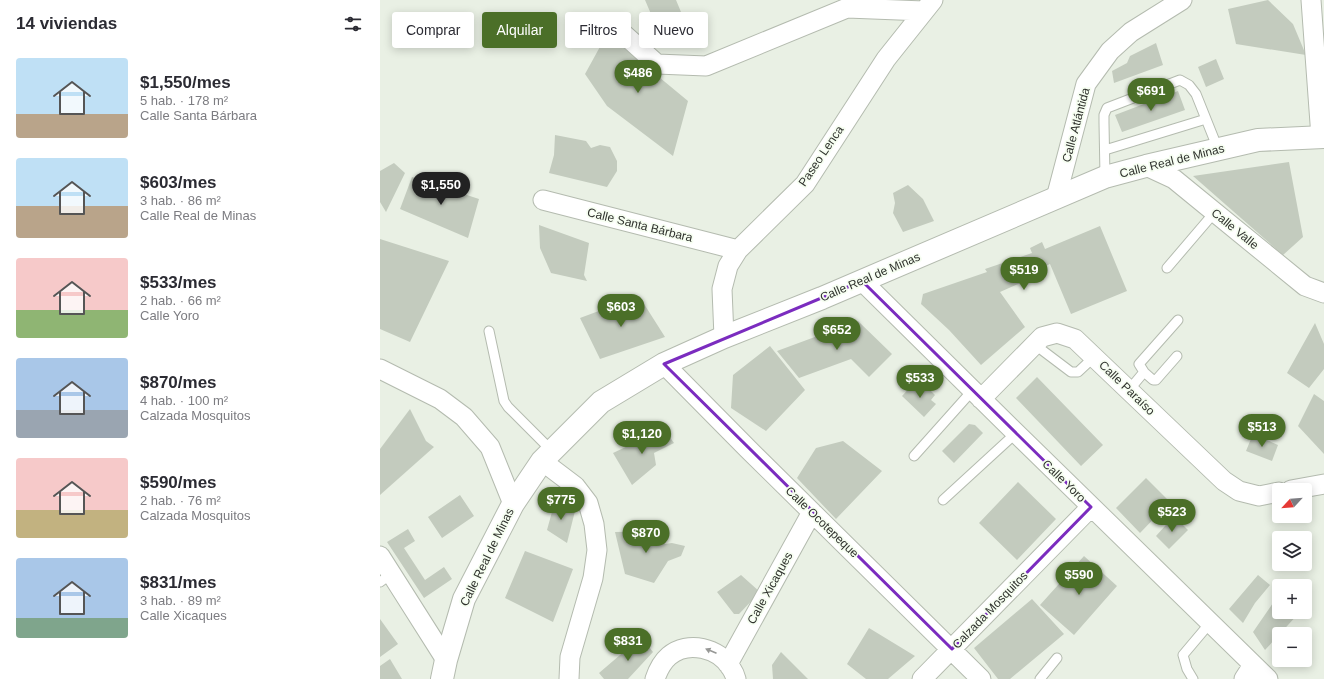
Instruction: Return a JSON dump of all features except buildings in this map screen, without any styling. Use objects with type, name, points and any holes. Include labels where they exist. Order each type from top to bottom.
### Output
[{"type":"street","name":"Calle Atlántida","points":[[1056,198],[1086,84],[1110,51],[1131,32],[1182,0]]},
{"type":"street","points":[[1311,0],[1323,137]]},
{"type":"street","points":[[631,41],[657,64],[706,66],[847,8],[928,5]]},
{"type":"street","name":"Paseo Lenca","points":[[724,337],[722,289],[728,266],[738,250],[805,184],[886,59],[928,5]]},
{"type":"street","name":"Calle Real de Minas","points":[[444,669],[464,599],[513,504],[547,456],[601,402],[664,364],[724,337],[862,281],[1105,177],[1258,140],[1323,137]]},
{"type":"street","name":"Calle Valle","points":[[1146,166],[1174,179],[1305,286],[1324,293]]},
{"type":"street","name":"Calle Santa Bárbara","points":[[543,200],[738,250]]},
{"type":"street","name":"Calle Yoro","points":[[862,281],[1210,623],[1248,672],[1268,679]]},
{"type":"street","name":"Calle Paraíso","points":[[977,395],[1042,336],[1057,333],[1075,339],[1224,482],[1239,491],[1259,496],[1272,493]]},
{"type":"street","name":"Calle Ocotepeque","points":[[664,364],[981,679]]},
{"type":"street","points":[[380,369],[440,399],[464,417],[490,447],[513,504]]},
{"type":"street","points":[[547,456],[575,486],[588,503],[594,524],[597,550],[594,578],[570,657],[569,679]]},
{"type":"street","points":[[1312,486],[1324,484]]},
{"type":"street","name":"Calzada Mosquitos","points":[[922,679],[1091,507]]},
{"type":"street","name":"Calle Xicaques","points":[[655,679],[660,666],[670,655],[682,649],[696,647],[710,650],[722,657],[732,672],[812,512]]},
{"type":"street","points":[[380,556],[386,578],[444,669]]},
{"type":"lane","points":[[1105,177],[1104,115],[1108,108],[1180,80],[1189,85],[1196,94],[1218,149]]},
{"type":"lane","points":[[1105,150],[1206,119]]},
{"type":"lane","points":[[1167,268],[1214,213]]},
{"type":"lane","points":[[1177,356],[1156,380],[1153,380],[1144,372],[1139,364],[1178,320]]},
{"type":"lane","points":[[489,331],[504,401],[547,456]]},
{"type":"lane","points":[[1034,344],[1072,372],[1078,372],[1094,357]]},
{"type":"lane","points":[[1129,390],[1144,372]]},
{"type":"lane","points":[[914,456],[977,395]]},
{"type":"lane","points":[[943,500],[1016,433]]},
{"type":"lane","points":[[1193,679],[1187,669],[1183,655],[1210,623]]},
{"type":"lane","points":[[1040,679],[1057,658]]},
{"type":"highlighted area","points":[[862,281],[1091,507],[952,649],[664,364]]}]
